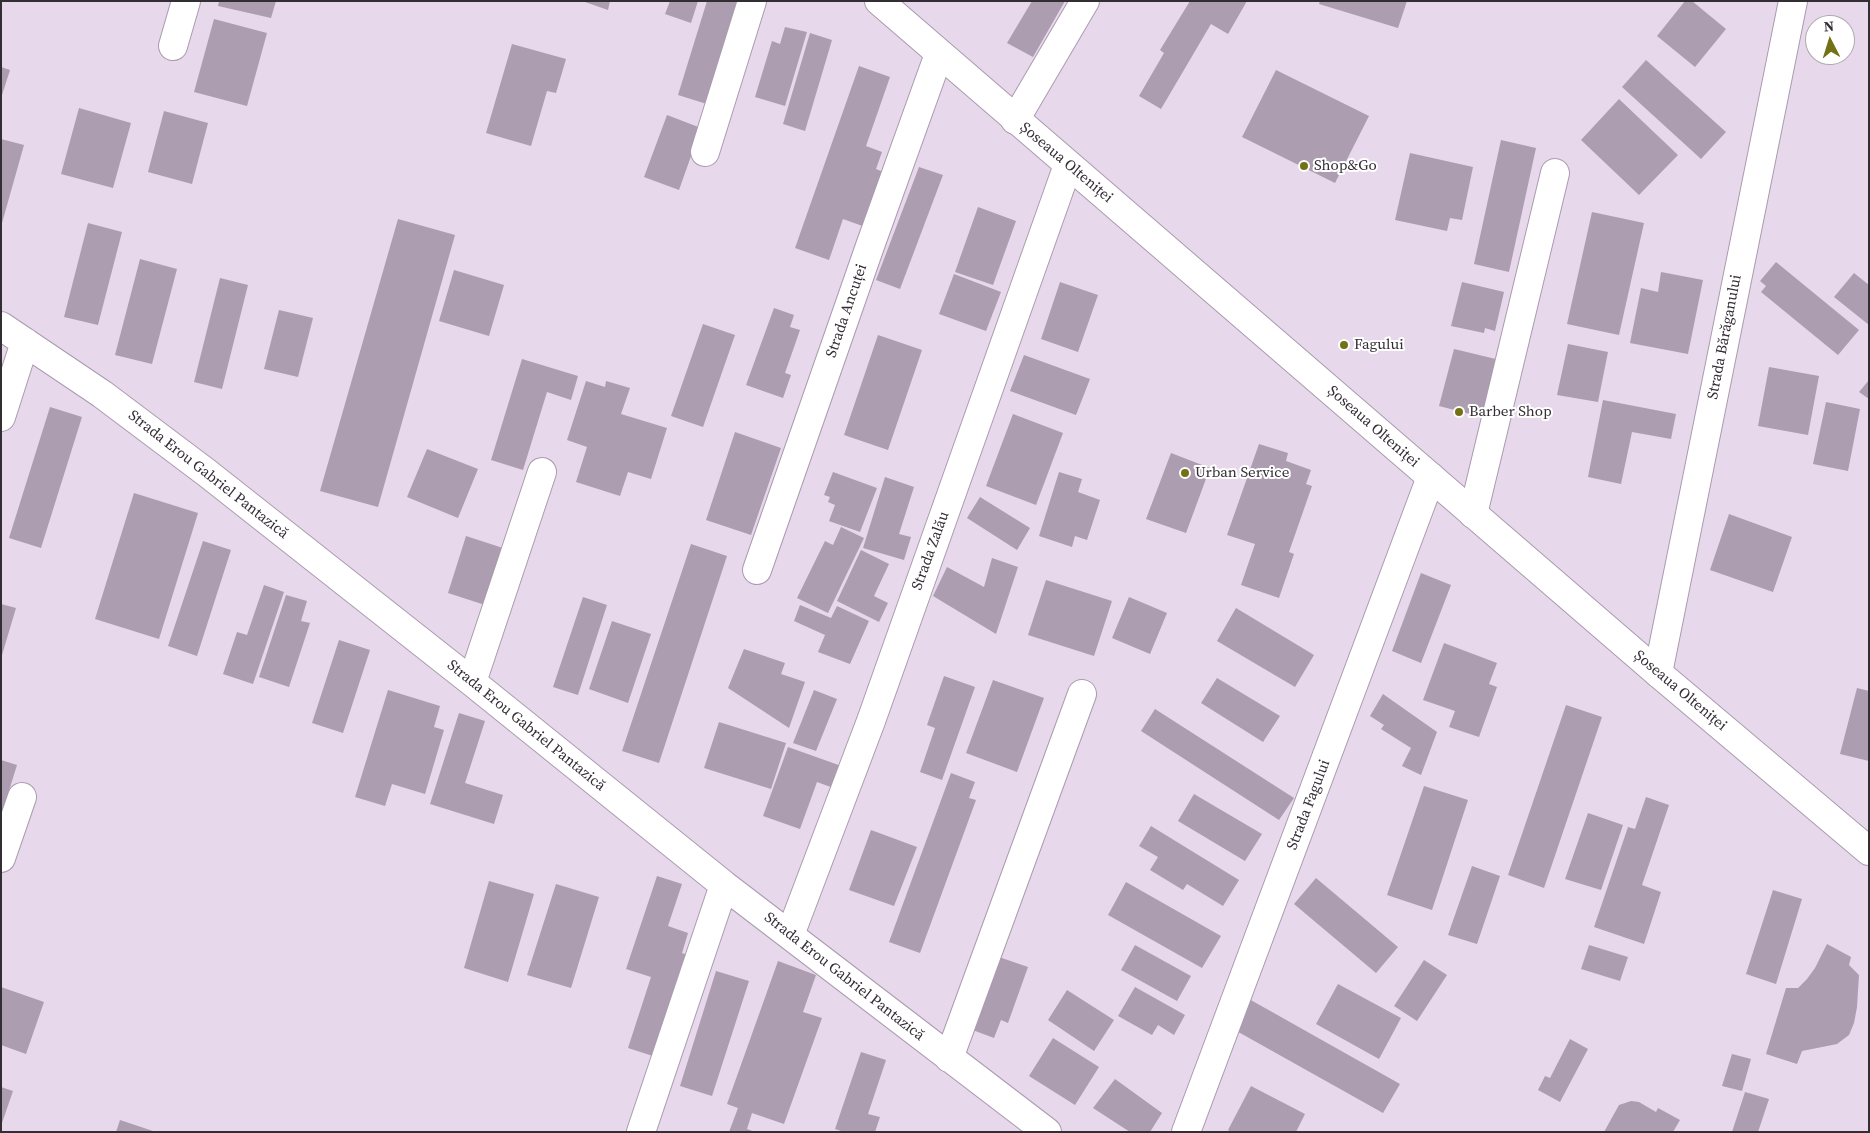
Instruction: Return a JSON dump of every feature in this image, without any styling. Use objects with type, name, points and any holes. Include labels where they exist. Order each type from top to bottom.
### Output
[{"type":"street","points":[[173,46],[186,1]]},
{"type":"street","points":[[705,152],[752,1]]},
{"type":"street","name":"Șoseaua Olteniței","points":[[879,1],[1473,514],[1869,852]]},
{"type":"street","points":[[1015,120],[1085,1]]},
{"type":"street","name":"Strada Bărăganului","points":[[1658,673],[1793,1]]},
{"type":"street","name":"Strada Ancuței","points":[[757,570],[939,54]]},
{"type":"street","name":"Strada Zalău","points":[[790,935],[871,721],[1068,165]]},
{"type":"street","points":[[1473,514],[1555,173]]},
{"type":"street","name":"Strada Erou Gabriel Pantazică","points":[[1,326],[102,394],[207,473],[472,682],[724,885],[1047,1132]]},
{"type":"street","points":[[1,417],[25,342]]},
{"type":"street","points":[[472,682],[542,472]]},
{"type":"street","name":"Strada Fagului","points":[[1186,1132],[1432,477]]},
{"type":"street","points":[[949,1058],[1082,694]]},
{"type":"street","points":[[1,858],[22,797]]},
{"type":"street","points":[[640,1132],[724,885]]},
{"type":"building","points":[[219,1],[276,1],[271,18],[218,6]]},
{"type":"building","points":[[582,1],[610,1],[608,10]]},
{"type":"building","points":[[670,1],[698,1],[691,23],[665,14]]},
{"type":"building","points":[[707,1],[742,1],[710,105],[678,95]]},
{"type":"building","points":[[1032,1],[1065,1],[1033,57],[1007,43]]},
{"type":"building","points":[[1190,1],[1247,1],[1228,34],[1211,24],[1161,109],[1139,96],[1164,53],[1160,50]]},
{"type":"building","points":[[1320,1],[1407,1],[1398,28],[1319,4]]},
{"type":"building","points":[[1685,1],[1692,1],[1726,29],[1695,67],[1657,36]]},
{"type":"building","points":[[214,19],[267,33],[247,106],[194,92]]},
{"type":"building","points":[[785,27],[807,32],[785,106],[755,97],[772,41],[780,44]]},
{"type":"building","points":[[810,33],[832,40],[805,131],[783,124]]},
{"type":"building","points":[[512,44],[566,59],[556,93],[547,91],[531,146],[486,133]]},
{"type":"building","points":[[1646,60],[1726,132],[1701,159],[1622,87]]},
{"type":"building","points":[[859,66],[890,77],[866,146],[882,152],[876,169],[888,174],[868,228],[843,219],[829,260],[795,248]]},
{"type":"building","points":[[1,67],[10,70],[2,95],[1,95]]},
{"type":"building","points":[[1276,70],[1369,116],[1335,183],[1242,137]]},
{"type":"building","points":[[1619,99],[1678,155],[1639,195],[1581,140]]},
{"type":"building","points":[[79,108],[131,123],[113,188],[61,174]]},
{"type":"building","points":[[164,111],[208,123],[192,184],[148,172]]},
{"type":"building","points":[[667,115],[701,128],[679,190],[644,177]]},
{"type":"building","points":[[1,139],[24,145],[2,223],[1,223]]},
{"type":"building","points":[[1501,140],[1536,148],[1509,272],[1474,264]]},
{"type":"building","points":[[1410,153],[1473,167],[1462,220],[1450,218],[1447,231],[1395,220]]},
{"type":"building","points":[[919,167],[943,175],[900,289],[876,280]]},
{"type":"building","points":[[978,207],[1016,221],[993,285],[955,272]]},
{"type":"building","points":[[1592,212],[1644,223],[1619,335],[1567,324]]},
{"type":"building","points":[[398,219],[455,235],[378,507],[320,491]]},
{"type":"building","points":[[88,223],[122,232],[98,325],[64,317]]},
{"type":"building","points":[[140,259],[177,269],[152,364],[115,355]]},
{"type":"building","points":[[1776,262],[1859,330],[1838,355],[1761,292],[1766,286],[1760,281]]},
{"type":"building","points":[[454,270],[504,285],[489,336],[439,321]]},
{"type":"building","points":[[1661,272],[1703,280],[1688,354],[1630,343],[1641,288],[1658,292]]},
{"type":"building","points":[[1854,273],[1869,285],[1869,325],[1834,297]]},
{"type":"building","points":[[954,274],[1001,292],[986,331],[939,314]]},
{"type":"building","points":[[220,278],[248,285],[222,389],[194,382]]},
{"type":"building","points":[[1060,282],[1098,295],[1078,352],[1041,339]]},
{"type":"building","points":[[1462,282],[1504,292],[1495,331],[1485,328],[1484,333],[1451,326]]},
{"type":"building","points":[[774,308],[794,315],[790,327],[800,330],[785,373],[791,375],[783,398],[746,385]]},
{"type":"building","points":[[279,310],[313,318],[298,377],[264,369]]},
{"type":"building","points":[[703,324],[735,335],[703,427],[671,416]]},
{"type":"building","points":[[878,335],[922,350],[888,450],[844,435]]},
{"type":"building","points":[[1568,344],[1608,352],[1598,402],[1557,395]]},
{"type":"building","points":[[1454,349],[1504,361],[1490,419],[1439,406]]},
{"type":"building","points":[[1024,355],[1090,379],[1076,415],[1010,391]]},
{"type":"building","points":[[522,359],[578,376],[571,400],[547,392],[523,470],[491,460]]},
{"type":"building","points":[[1769,367],[1819,376],[1808,435],[1758,426]]},
{"type":"building","points":[[1869,380],[1869,399],[1859,392]]},
{"type":"building","points":[[586,381],[605,387],[606,381],[630,388],[621,414],[667,428],[651,479],[628,472],[620,496],[576,482],[587,447],[567,440]]},
{"type":"building","points":[[1603,400],[1676,414],[1671,439],[1632,432],[1621,484],[1588,477]]},
{"type":"building","points":[[1826,402],[1860,409],[1848,471],[1813,464]]},
{"type":"building","points":[[50,407],[82,417],[41,548],[9,538]]},
{"type":"building","points":[[1013,414],[1063,433],[1036,505],[986,486]]},
{"type":"building","points":[[735,432],[781,448],[751,535],[706,520]]},
{"type":"building","points":[[1259,444],[1288,453],[1286,461],[1311,470],[1306,484],[1312,486],[1289,552],[1294,554],[1279,598],[1241,585],[1255,544],[1227,535]]},
{"type":"building","points":[[427,449],[478,469],[458,518],[407,497]]},
{"type":"building","points":[[1171,453],[1210,468],[1186,533],[1146,519]]},
{"type":"building","points":[[833,472],[877,488],[860,532],[829,521],[835,505],[828,502],[830,497],[824,495]]},
{"type":"building","points":[[1059,472],[1082,479],[1078,492],[1100,500],[1087,540],[1075,536],[1072,547],[1039,536]]},
{"type":"building","points":[[885,477],[914,487],[899,534],[911,537],[904,560],[863,548]]},
{"type":"building","points":[[134,493],[198,513],[159,639],[95,619]]},
{"type":"building","points":[[980,497],[1030,528],[1017,550],[967,518]]},
{"type":"building","points":[[1729,514],[1792,537],[1773,592],[1710,570]]},
{"type":"building","points":[[841,527],[864,538],[828,613],[797,598],[825,541],[833,545]]},
{"type":"building","points":[[466,536],[506,549],[488,606],[448,593]]},
{"type":"building","points":[[203,541],[231,550],[197,656],[168,646]]},
{"type":"building","points":[[691,544],[727,556],[659,763],[622,751]]},
{"type":"building","points":[[861,550],[889,564],[874,596],[888,603],[879,622],[837,601]]},
{"type":"building","points":[[992,558],[1018,567],[996,634],[933,596],[947,567],[984,587]]},
{"type":"building","points":[[1421,573],[1451,585],[1421,663],[1392,651]]},
{"type":"building","points":[[1046,580],[1112,601],[1094,656],[1028,635]]},
{"type":"building","points":[[264,585],[284,592],[253,684],[223,674],[237,632],[247,635]]},
{"type":"building","points":[[286,595],[307,601],[301,621],[310,623],[289,687],[259,677]]},
{"type":"building","points":[[583,597],[607,605],[578,695],[553,687]]},
{"type":"building","points":[[1129,597],[1167,613],[1150,654],[1112,638]]},
{"type":"building","points":[[1,604],[16,608],[2,655],[1,655]]},
{"type":"building","points":[[800,605],[831,618],[837,606],[869,621],[850,664],[818,652],[825,635],[794,621]]},
{"type":"building","points":[[1236,608],[1314,655],[1295,687],[1217,641]]},
{"type":"building","points":[[612,621],[651,634],[628,703],[589,689]]},
{"type":"building","points":[[339,640],[370,650],[343,733],[312,723]]},
{"type":"building","points":[[1444,643],[1497,663],[1489,684],[1497,687],[1479,737],[1449,727],[1455,711],[1423,700]]},
{"type":"building","points":[[744,649],[785,663],[781,674],[805,682],[789,728],[728,688]]},
{"type":"building","points":[[944,676],[975,687],[942,780],[920,772],[935,728],[927,725]]},
{"type":"building","points":[[1217,678],[1280,716],[1263,742],[1201,703]]},
{"type":"building","points":[[993,680],[1044,698],[1017,772],[966,753]]},
{"type":"building","points":[[1857,688],[1869,691],[1869,761],[1840,754]]},
{"type":"building","points":[[388,690],[440,706],[434,727],[444,730],[425,794],[392,784],[385,806],[355,797]]},
{"type":"building","points":[[814,690],[837,699],[816,751],[793,743]]},
{"type":"building","points":[[1383,694],[1437,732],[1421,775],[1402,766],[1411,748],[1381,729],[1384,725],[1370,716]]},
{"type":"building","points":[[1566,705],[1602,717],[1544,888],[1508,875]]},
{"type":"building","points":[[1155,709],[1294,798],[1279,820],[1141,731]]},
{"type":"building","points":[[459,713],[485,721],[465,783],[503,795],[494,824],[430,804]]},
{"type":"building","points":[[719,722],[786,743],[771,789],[704,768]]},
{"type":"building","points":[[788,747],[847,768],[839,790],[817,782],[800,829],[763,816]]},
{"type":"building","points":[[1,760],[17,765],[2,813],[1,813]]},
{"type":"building","points":[[951,773],[975,782],[969,798],[976,800],[920,953],[889,942]]},
{"type":"building","points":[[1424,786],[1468,800],[1432,910],[1387,895]]},
{"type":"building","points":[[1194,794],[1262,834],[1245,861],[1178,821]]},
{"type":"building","points":[[1646,797],[1669,805],[1642,885],[1661,892],[1644,944],[1594,927],[1628,827],[1635,829]]},
{"type":"building","points":[[1588,813],[1623,825],[1601,890],[1565,879]]},
{"type":"building","points":[[1151,826],[1239,880],[1223,906],[1187,884],[1183,890],[1150,870],[1158,857],[1139,846]]},
{"type":"building","points":[[871,830],[917,847],[894,906],[849,890]]},
{"type":"building","points":[[1472,866],[1500,876],[1477,944],[1448,935]]},
{"type":"building","points":[[657,876],[682,884],[668,926],[688,933],[682,953],[690,956],[656,1057],[628,1048],[651,977],[626,969]]},
{"type":"building","points":[[1316,878],[1398,947],[1376,973],[1294,904]]},
{"type":"building","points":[[489,881],[534,894],[508,982],[464,968]]},
{"type":"building","points":[[1126,882],[1221,936],[1202,968],[1108,915]]},
{"type":"building","points":[[556,884],[599,897],[571,988],[527,975]]},
{"type":"building","points":[[1773,890],[1802,899],[1776,984],[1746,974]]},
{"type":"building","points":[[1827,944],[1851,957],[1849,965],[1859,975],[1857,1007],[1854,1023],[1849,1035],[1837,1044],[1802,1051],[1797,1064],[1766,1054],[1786,988],[1798,988],[1807,979]]},
{"type":"building","points":[[1135,945],[1191,976],[1177,1001],[1121,970]]},
{"type":"building","points":[[1589,945],[1628,957],[1620,981],[1581,969]]},
{"type":"building","points":[[996,956],[1028,967],[1008,1023],[1001,1020],[994,1038],[970,1029]]},
{"type":"building","points":[[1424,960],[1447,975],[1417,1021],[1394,1006]]},
{"type":"building","points":[[778,961],[816,975],[803,1012],[822,1018],[784,1124],[752,1113],[747,1129],[755,1132],[729,1132],[738,1108],[727,1104]]},
{"type":"building","points":[[716,971],[749,981],[712,1096],[680,1086]]},
{"type":"building","points":[[1338,984],[1401,1018],[1379,1059],[1316,1024]]},
{"type":"building","points":[[1,987],[44,1002],[26,1054],[1,1045]]},
{"type":"building","points":[[1135,987],[1185,1015],[1174,1035],[1158,1025],[1152,1035],[1118,1016]]},
{"type":"building","points":[[1067,990],[1114,1020],[1094,1051],[1048,1020]]},
{"type":"building","points":[[1249,999],[1400,1084],[1383,1113],[1233,1029]]},
{"type":"building","points":[[1053,1038],[1099,1067],[1075,1105],[1029,1076]]},
{"type":"building","points":[[1570,1039],[1588,1049],[1560,1102],[1538,1090],[1545,1076],[1550,1078]]},
{"type":"building","points":[[861,1052],[886,1060],[868,1114],[880,1117],[875,1132],[844,1132],[835,1129]]},
{"type":"building","points":[[1732,1054],[1751,1059],[1742,1091],[1722,1086]]},
{"type":"building","points":[[1115,1079],[1162,1113],[1150,1132],[1130,1132],[1093,1108]]},
{"type":"building","points":[[1251,1086],[1305,1114],[1296,1132],[1231,1132],[1228,1130]]},
{"type":"building","points":[[1,1087],[13,1091],[2,1123],[1,1123]]},
{"type":"building","points":[[1745,1092],[1769,1099],[1758,1132],[1732,1132]]},
{"type":"building","points":[[1631,1101],[1639,1102],[1656,1112],[1658,1108],[1680,1120],[1673,1132],[1604,1132],[1619,1105]]},
{"type":"building","points":[[120,1120],[153,1131],[153,1132],[116,1132]]},
{"type":"place","name":"Shop&Go","points":[[1304,166]]},
{"type":"place","name":"Fagului","points":[[1344,345]]},
{"type":"place","name":"Barber Shop","points":[[1459,412]]},
{"type":"place","name":"Urban Service","points":[[1185,473]]}]
